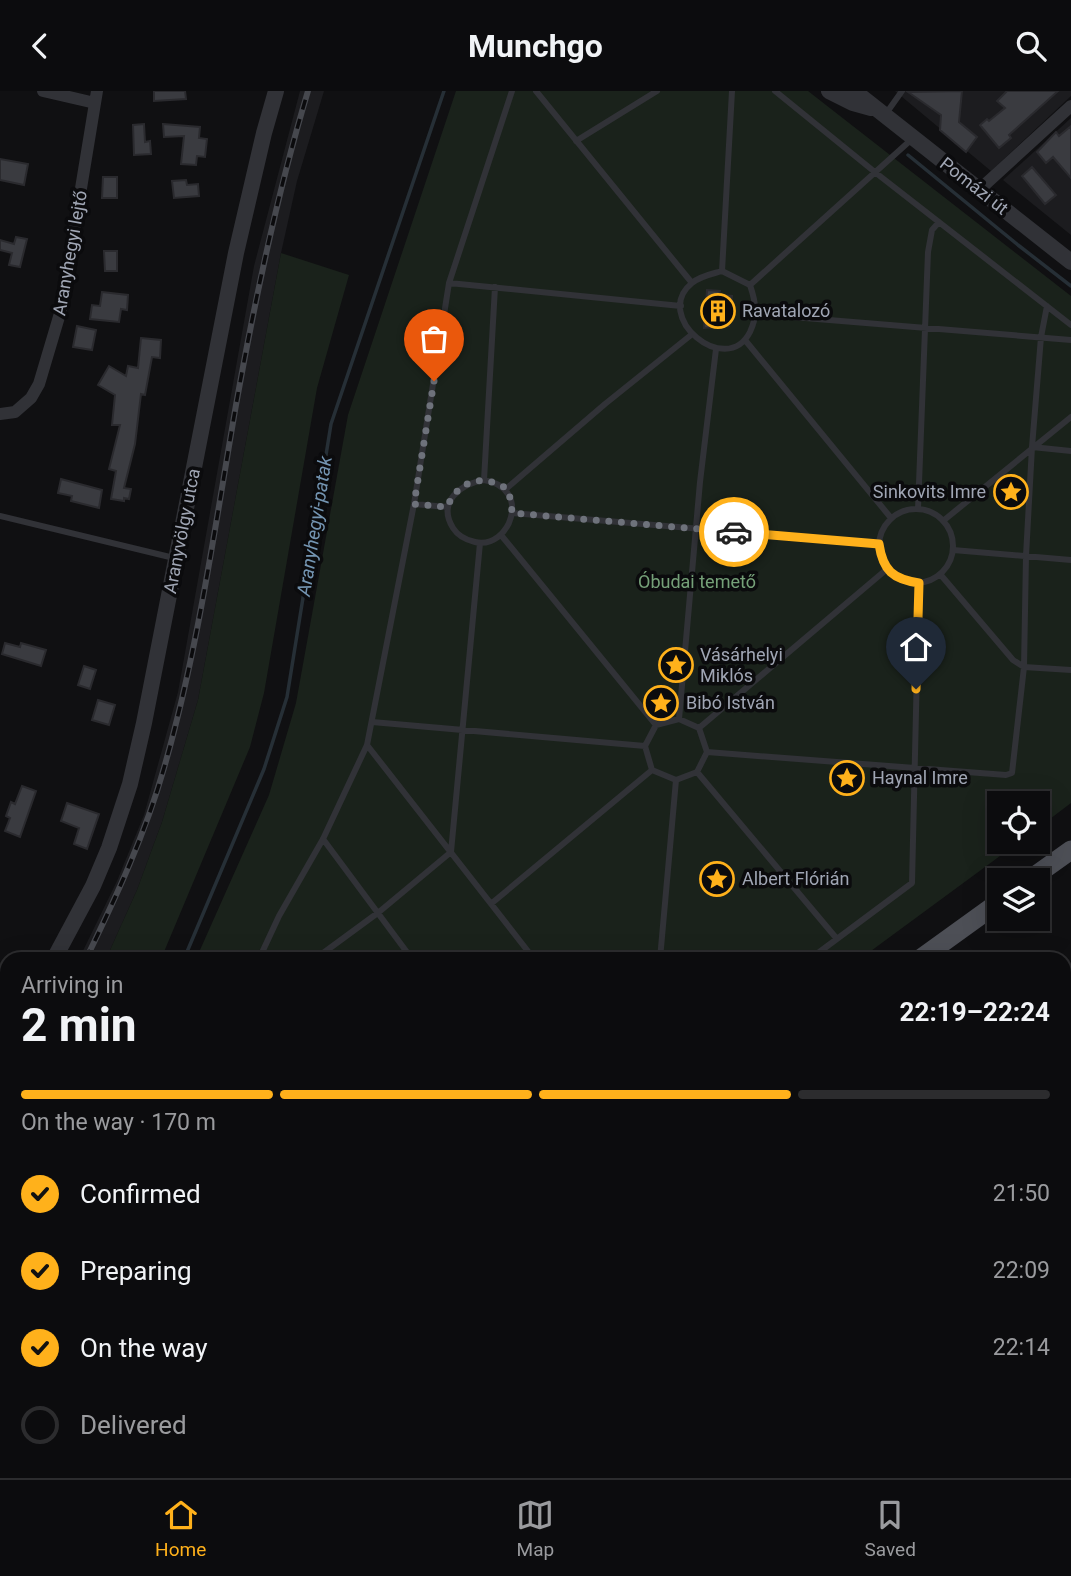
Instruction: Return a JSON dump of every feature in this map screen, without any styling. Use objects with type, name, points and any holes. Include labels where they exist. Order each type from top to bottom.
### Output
[{"type":"main road","points":[[1046,868],[1071,850]]},
{"type":"main road","points":[[944,952],[987,913]]},
{"type":"street","points":[[43,91],[96,97]]},
{"type":"street","name":"Aranyvölgy utca","points":[[58,952],[97,876],[121,814],[138,750],[246,203],[276,91]]},
{"type":"street","name":"Pomázi út","points":[[829,91],[881,113]]},
{"type":"street","name":"Pomázi út","points":[[857,92],[1071,262]]},
{"type":"street","name":"Aranyhegyi lejtő","points":[[0,414],[22,408],[36,390],[61,310],[96,97]]},
{"type":"street","points":[[979,190],[1071,106]]},
{"type":"lane","points":[[263,952],[279,916],[323,839],[367,745],[414,504],[449,283],[512,91]]},
{"type":"lane","points":[[536,91],[692,283]]},
{"type":"lane","points":[[576,141],[657,91]]},
{"type":"lane","points":[[722,271],[732,91]]},
{"type":"lane","points":[[775,91],[1071,325]]},
{"type":"lane","points":[[881,113],[902,91]]},
{"type":"lane","points":[[750,285],[912,138]]},
{"type":"lane","points":[[918,509],[928,252],[933,230],[939,222]]},
{"type":"lane","points":[[722,271],[750,285],[757,314],[745,341],[732,347],[716,349],[691,335],[684,322],[681,306],[684,292],[692,283],[722,271]]},
{"type":"lane","points":[[449,283],[681,306]]},
{"type":"lane","points":[[484,480],[495,287]]},
{"type":"lane","points":[[707,752],[914,769],[1006,775],[1012,773],[1024,667],[1032,447],[1041,337],[1047,306]]},
{"type":"lane","points":[[757,314],[1071,340]]},
{"type":"lane","points":[[506,488],[604,404],[691,335]]},
{"type":"lane","points":[[745,341],[891,518]]},
{"type":"lane","points":[[679,719],[716,349]]},
{"type":"lane","points":[[943,521],[1071,417]]},
{"type":"lane","points":[[1032,447],[1071,451]]},
{"type":"lane","points":[[484,480],[506,488],[512,513],[501,535],[481,543],[466,540],[454,530],[448,518],[447,507],[452,496],[461,488],[484,480]]},
{"type":"lane","points":[[414,504],[447,507]]},
{"type":"lane","points":[[918,509],[932,512],[943,521],[951,536],[953,550],[948,565],[940,574],[919,583],[901,580],[887,569],[881,558],[879,544],[883,529],[891,518],[903,511],[918,509]]},
{"type":"lane","points":[[512,513],[879,544]]},
{"type":"lane","points":[[0,516],[176,559]]},
{"type":"lane","points":[[501,535],[656,725]]},
{"type":"lane","points":[[325,952],[379,912],[452,852],[481,543]]},
{"type":"lane","points":[[953,550],[1071,560]]},
{"type":"lane","points":[[699,729],[887,569]]},
{"type":"lane","points":[[940,574],[1013,660],[1024,667],[1071,670]]},
{"type":"lane","points":[[819,952],[912,883],[919,583]]},
{"type":"lane","points":[[679,719],[699,729],[707,752],[696,772],[676,780],[652,770],[645,746],[656,725],[679,719]]},
{"type":"lane","points":[[372,722],[645,746]]},
{"type":"lane","points":[[367,745],[529,952]]},
{"type":"lane","points":[[492,903],[652,770]]},
{"type":"lane","points":[[696,772],[837,939]]},
{"type":"lane","points":[[661,952],[676,780]]},
{"type":"lane","points":[[323,839],[407,952]]},
{"type":"shaded area","points":[[300,91],[324,91],[297,181],[281,253],[198,700],[162,822],[137,890],[109,952],[82,952],[117,881],[144,815],[178,692],[254,266]]},
{"type":"shaded area","points":[[895,91],[1071,91],[1071,96],[991,171]]},
{"type":"shaded area","points":[[1071,118],[1071,235],[1003,180]]},
{"type":"green space","name":"Óbudai temető","points":[[456,91],[808,91],[1071,296],[1071,803],[1050,819],[1050,791],[987,791],[987,854],[1003,854],[870,952],[199,952],[269,795],[296,703],[348,415]]},
{"type":"green space","points":[[281,253],[349,275],[317,388],[264,693],[250,747],[164,952],[109,952],[137,890],[162,822],[198,700]]},
{"type":"building","points":[[154,91],[185,91],[186,99],[154,101]]},
{"type":"building","points":[[962,91],[959,122],[977,137],[966,152],[940,130],[941,115],[908,92]]},
{"type":"building","points":[[1007,91],[1058,91],[1009,135],[1011,138],[999,148],[980,125],[1005,108],[997,101]]},
{"type":"building","points":[[144,124],[145,142],[150,141],[151,154],[134,155],[133,125]]},
{"type":"building","points":[[163,124],[200,127],[199,138],[207,139],[205,157],[197,156],[196,165],[181,164],[184,136],[164,137]]},
{"type":"building","points":[[1071,126],[1071,178],[1053,157],[1046,163],[1037,152],[1056,132],[1059,136]]},
{"type":"building","points":[[0,159],[28,164],[24,185],[0,180]]},
{"type":"building","points":[[1032,167],[1056,195],[1045,204],[1022,176]]},
{"type":"building","points":[[103,177],[117,177],[117,198],[102,198]]},
{"type":"building","points":[[186,180],[187,185],[198,184],[199,196],[174,198],[172,181]]},
{"type":"building","points":[[16,237],[27,239],[20,267],[9,265],[12,253],[0,250],[0,240],[14,244]]},
{"type":"building","points":[[104,251],[117,251],[117,271],[105,271]]},
{"type":"building","name":"Ravatalozó","points":[[707,290],[732,296],[729,326],[704,328]]},
{"type":"building","points":[[102,292],[128,295],[127,310],[121,309],[119,322],[90,319],[92,305],[100,306]]},
{"type":"building","points":[[77,326],[96,330],[92,350],[73,347]]},
{"type":"building","points":[[141,338],[161,340],[160,358],[152,357],[145,395],[141,394],[135,444],[124,488],[131,489],[129,499],[124,498],[124,501],[111,499],[116,471],[109,469],[120,425],[112,425],[115,395],[98,385],[109,366],[126,376],[128,366],[138,368]]},
{"type":"building","points":[[61,479],[102,490],[99,508],[71,501],[72,496],[58,493]]},
{"type":"building","points":[[5,643],[20,647],[21,643],[46,650],[41,666],[2,654]]},
{"type":"building","points":[[84,666],[96,670],[90,689],[78,685]]},
{"type":"building","points":[[98,700],[115,705],[109,725],[92,720]]},
{"type":"building","points":[[22,786],[36,791],[20,837],[5,831],[10,818],[6,816],[11,802],[15,804]]},
{"type":"building","points":[[67,803],[99,814],[87,849],[74,844],[79,828],[61,821]]},
{"type":"waterway","name":"Aranyhegyi-patak","points":[[187,952],[264,769],[287,697],[331,424],[444,91]]},
{"type":"waterway","points":[[908,155],[1071,286]]},
{"type":"railway","points":[[89,952],[139,842],[176,723],[205,588],[259,286],[286,169],[308,91]]},
{"type":"way so far","points":[[434,381],[414,504],[447,507],[452,496],[461,488],[484,480],[506,488],[512,513],[734,532]]},
{"type":"place","name":"Ravatalozó","points":[[718,311]]},
{"type":"place","name":"Sinkovits Imre","points":[[1011,492]]},
{"type":"place","name":"Vásárhelyi Miklós","points":[[676,665]]},
{"type":"place","name":"Bibó István","points":[[661,703]]},
{"type":"place","name":"Haynal Imre","points":[[847,778]]},
{"type":"place","name":"Albert Flórián","points":[[717,879]]},
{"type":"route","points":[[734,532],[879,544],[881,558],[887,569],[901,580],[919,583],[916,689]]}]
